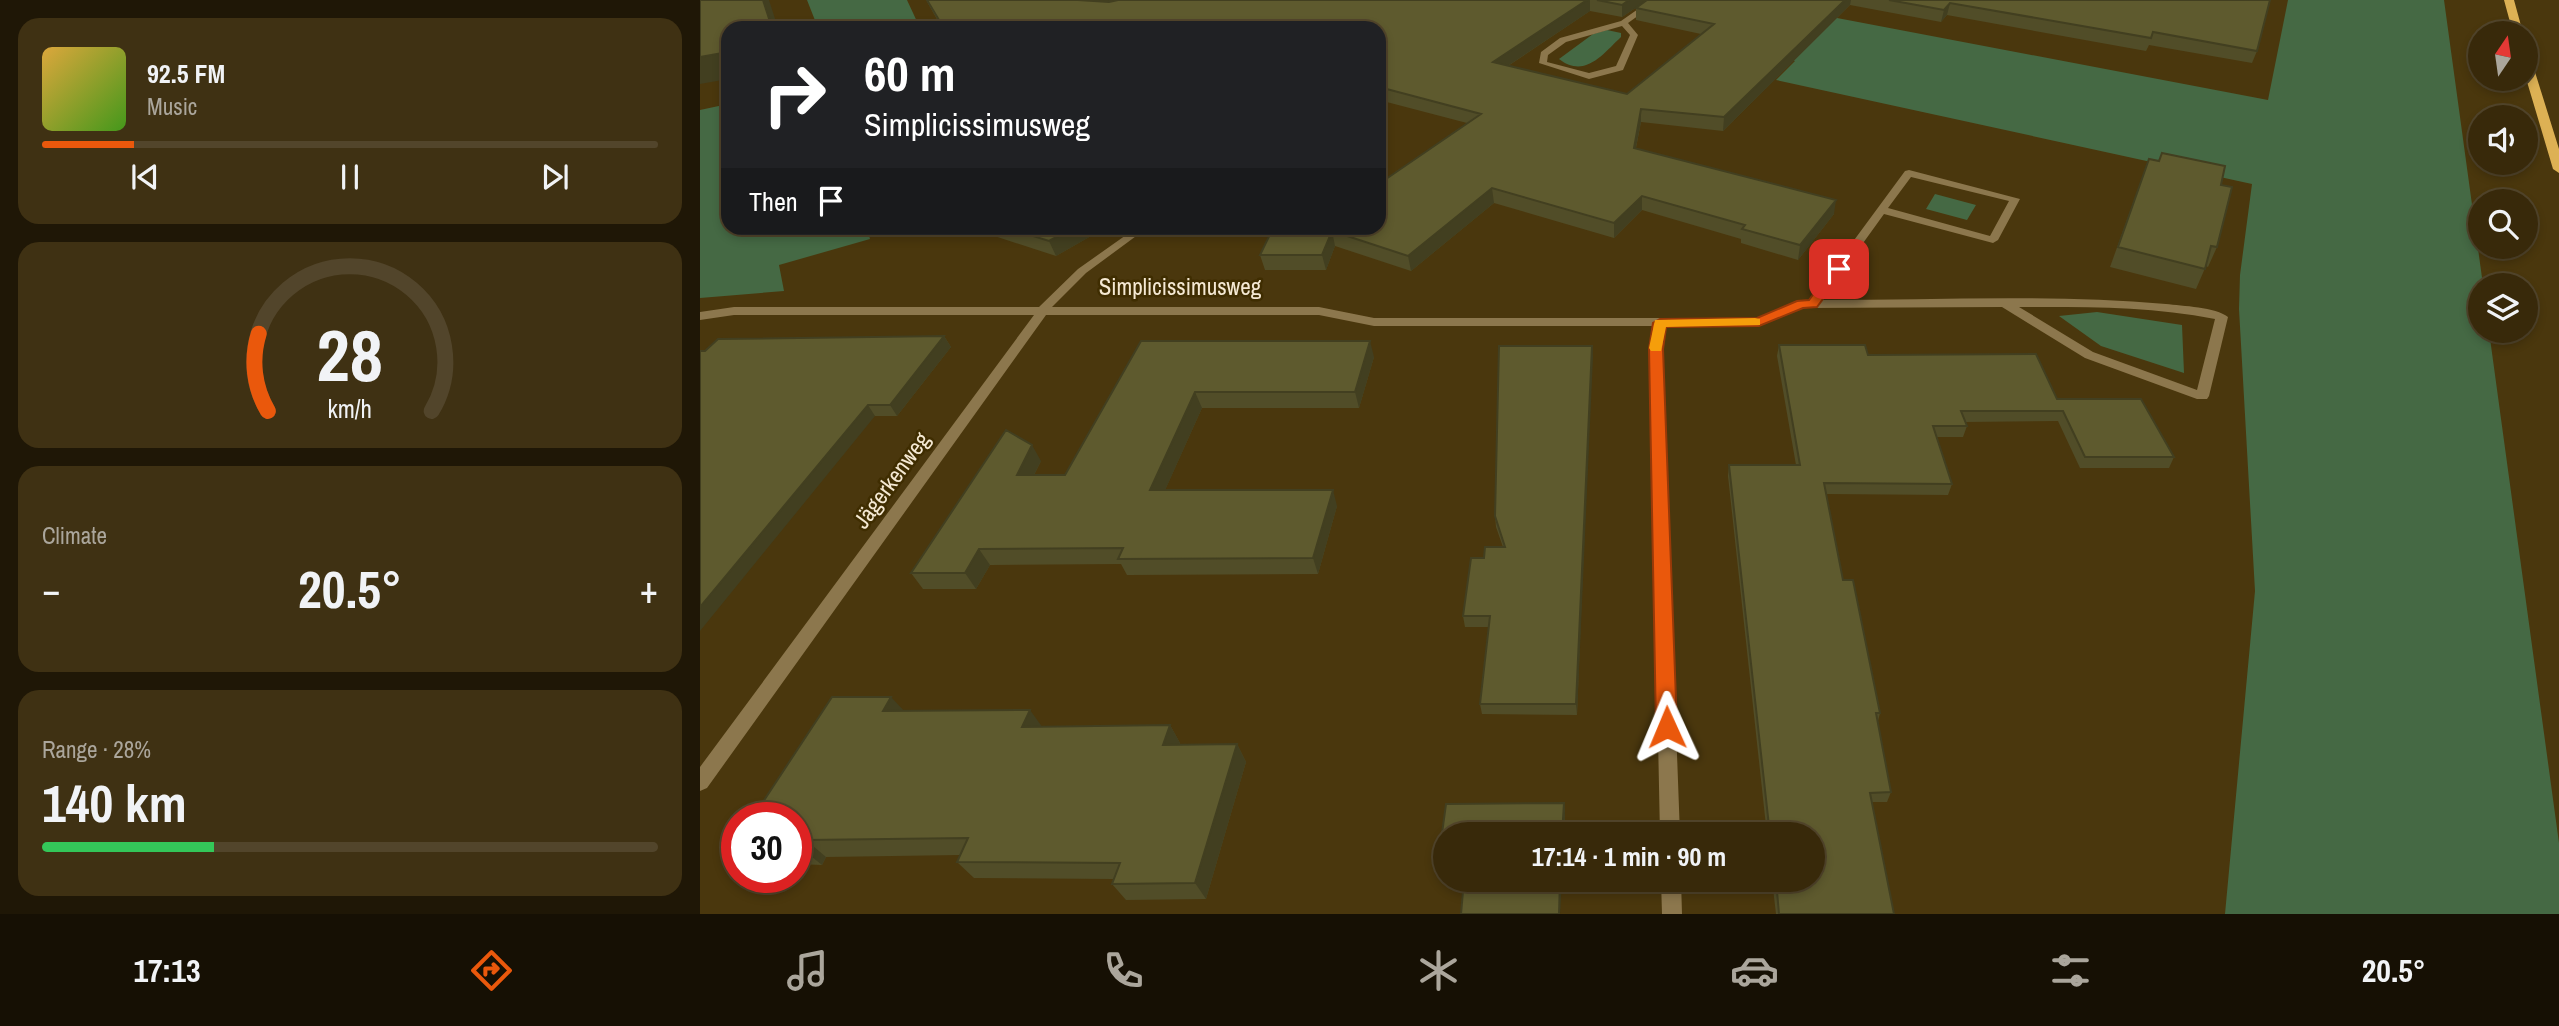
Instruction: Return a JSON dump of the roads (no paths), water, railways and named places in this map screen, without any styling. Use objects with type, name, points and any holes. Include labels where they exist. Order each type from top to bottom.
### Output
[{"type":"main road","points":[[2509,0],[2515,21]]},
{"type":"main road","points":[[2536,91],[2559,169]]},
{"type":"street","points":[[1625,23],[1634,35],[1620,68],[1589,76],[1543,63],[1544,54],[1563,40],[1625,23],[1656,0]]},
{"type":"street","points":[[1813,304],[1909,173],[2015,199],[1993,240],[1882,210]]},
{"type":"street","name":"Jägerkenweg","points":[[700,782],[1043,310],[1083,271],[1132,235]]},
{"type":"street","name":"Simplicissimusweg","points":[[700,316],[734,311],[1319,310],[1374,322],[1660,323],[1759,322],[1801,304],[2004,303],[2113,303],[2188,310],[2222,317],[2202,396],[2089,355],[2004,303]]},
{"type":"street","points":[[1660,323],[1656,349],[1670,822]]},
{"type":"street","points":[[1671,892],[1672,914]]}]
